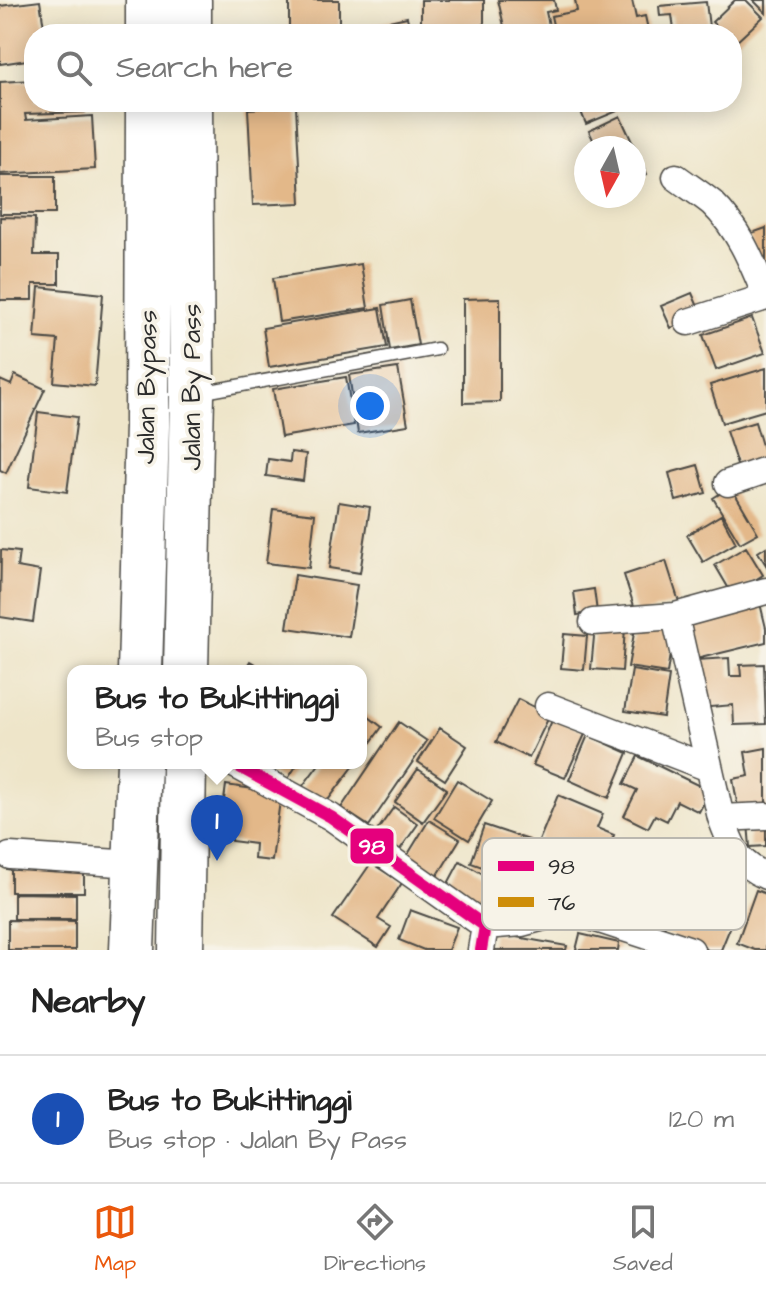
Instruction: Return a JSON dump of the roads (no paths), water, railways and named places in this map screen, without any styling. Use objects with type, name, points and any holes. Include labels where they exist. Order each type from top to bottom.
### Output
[{"type":"highway","points":[[148,0],[148,24]]},
{"type":"highway","points":[[189,0],[189,24]]},
{"type":"highway","name":"Jalan Bypass","points":[[140,665],[147,426],[148,112]]},
{"type":"highway","name":"Jalan By Pass","points":[[186,665],[192,395],[190,112]]},
{"type":"highway","points":[[132,950],[139,769]]},
{"type":"highway","points":[[181,950],[184,769]]},
{"type":"street","points":[[676,177],[712,204],[731,226],[746,248],[766,296],[688,322]]},
{"type":"street","points":[[728,483],[766,470]]},
{"type":"street","points":[[593,622],[675,616],[766,591]]},
{"type":"street","points":[[675,616],[721,818],[729,838]]},
{"type":"street","points":[[548,706],[709,768]]},
{"type":"street","points":[[243,769],[331,817],[483,938],[504,930]]},
{"type":"street","points":[[721,818],[766,816]]},
{"type":"street","points":[[10,856],[134,864]]},
{"type":"street","points":[[746,866],[766,876]]},
{"type":"street","points":[[630,930],[691,950]]},
{"type":"lane","points":[[192,395],[437,349]]},
{"type":"place","name":"Bus to Bukittinggi","points":[[217,861]]}]
